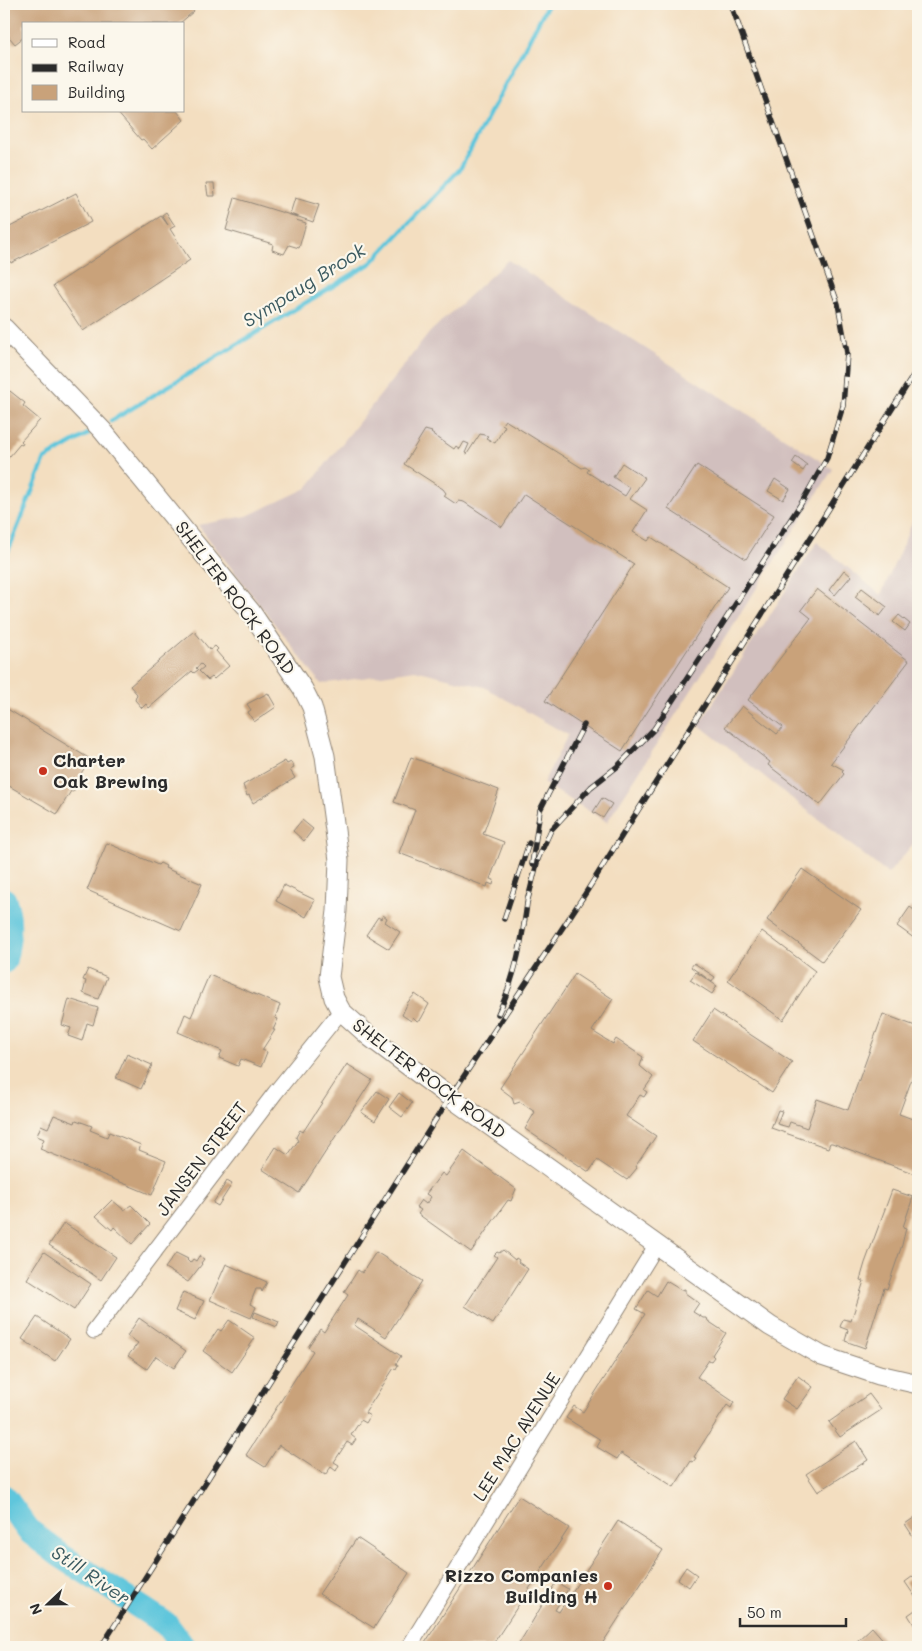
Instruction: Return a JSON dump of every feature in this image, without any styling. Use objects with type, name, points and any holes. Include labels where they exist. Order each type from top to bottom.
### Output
[{"type":"street","name":"SHELTER ROCK ROAD","points":[[5,331],[102,430],[251,612],[303,688],[312,707],[325,756],[339,860],[337,910],[329,977],[334,998],[341,1011],[370,1037],[450,1097],[770,1326],[822,1356],[880,1375],[918,1384]]},
{"type":"street","name":"JANSEN STREET","points":[[94,1331],[269,1101],[341,1011]]},
{"type":"street","name":"LEE MAC AVENUE","points":[[410,1647],[656,1246]]},
{"type":"shaded area","points":[[508,260],[833,469],[607,822],[543,783],[568,735],[484,687],[415,670],[321,684],[198,525],[247,516],[307,488],[430,332]]},
{"type":"shaded area","points":[[918,509],[918,838],[888,874],[699,725],[817,542],[881,595]]},
{"type":"building","points":[[4,4],[188,4],[194,11],[181,22],[22,22],[22,39],[15,44],[4,31]]},
{"type":"building","points":[[117,112],[178,112],[184,120],[152,149],[143,139],[141,140]]},
{"type":"building","points":[[206,183],[214,183],[215,196],[208,196]]},
{"type":"building","points":[[76,193],[91,222],[11,263],[4,250],[4,230]]},
{"type":"building","points":[[235,198],[297,217],[296,220],[306,223],[299,248],[289,245],[284,254],[272,250],[273,244],[226,230]]},
{"type":"building","points":[[295,198],[319,205],[313,222],[290,214]]},
{"type":"building","points":[[166,212],[175,226],[170,229],[190,260],[83,331],[53,286],[161,216],[168,225],[162,215]]},
{"type":"building","points":[[4,390],[8,393],[10,391],[25,403],[23,406],[40,420],[21,441],[22,445],[20,444],[4,463]]},
{"type":"building","points":[[505,420],[582,468],[589,469],[587,472],[625,496],[630,488],[613,477],[622,463],[645,478],[630,499],[647,510],[633,532],[648,541],[651,537],[728,587],[622,751],[545,701],[634,564],[524,494],[502,527],[464,502],[458,501],[456,504],[444,496],[446,493],[443,489],[404,464],[425,430],[432,432],[454,449],[456,446],[460,449],[464,442],[469,444],[465,453],[467,454],[480,434],[488,436],[486,438],[495,443],[505,426],[502,424]]},
{"type":"building","points":[[796,457],[807,465],[803,471],[792,463]]},
{"type":"building","points":[[697,465],[774,515],[746,559],[668,509]]},
{"type":"building","points":[[775,479],[790,489],[783,500],[768,491]]},
{"type":"building","points":[[844,570],[851,576],[835,595],[829,590]]},
{"type":"building","points":[[862,588],[887,607],[880,616],[855,597]]},
{"type":"building","points":[[817,589],[909,661],[831,763],[844,770],[842,772],[844,774],[820,805],[768,765],[770,762],[725,727],[742,706],[777,734],[783,727],[748,700],[811,618],[801,610]]},
{"type":"building","points":[[899,615],[910,624],[905,631],[893,622]]},
{"type":"building","points":[[194,631],[210,650],[215,646],[218,649],[216,651],[229,666],[214,679],[212,677],[208,680],[199,671],[204,667],[201,664],[196,668],[198,670],[194,673],[192,671],[149,708],[146,704],[142,708],[135,700],[137,694],[130,686]]},
{"type":"building","points":[[268,693],[276,707],[254,722],[248,712],[251,710],[247,704]]},
{"type":"building","name":"Charter Oak Brewing","points":[[4,707],[90,759],[75,783],[78,784],[73,792],[71,791],[57,814],[4,783]]},
{"type":"building","points":[[411,757],[499,790],[483,834],[504,842],[490,879],[494,880],[493,885],[488,883],[487,887],[399,853],[415,810],[394,802]]},
{"type":"building","points":[[285,761],[287,764],[291,762],[294,768],[290,770],[295,778],[253,803],[249,795],[247,796],[243,785]]},
{"type":"building","points":[[602,798],[612,804],[603,818],[593,812]]},
{"type":"building","points":[[302,820],[313,829],[304,841],[293,831]]},
{"type":"building","points":[[107,843],[158,865],[160,863],[166,866],[165,868],[202,884],[181,931],[87,890]]},
{"type":"building","points":[[802,869],[861,910],[822,961],[767,920]]},
{"type":"building","points":[[284,885],[315,900],[306,917],[276,901]]},
{"type":"building","points":[[910,907],[918,913],[918,941],[897,926]]},
{"type":"building","points":[[383,915],[387,918],[385,922],[400,932],[389,949],[366,935],[378,917],[381,919]]},
{"type":"building","points":[[762,931],[815,971],[783,1020],[728,980]]},
{"type":"building","points":[[694,963],[715,977],[712,982],[691,967]]},
{"type":"building","points":[[88,969],[107,977],[98,999],[83,993],[86,981],[83,980]]},
{"type":"building","points":[[696,972],[717,986],[712,994],[690,980]]},
{"type":"building","points":[[575,974],[613,999],[592,1031],[613,1044],[616,1039],[643,1057],[640,1066],[653,1077],[644,1090],[647,1092],[644,1097],[640,1095],[626,1116],[656,1136],[635,1167],[637,1168],[627,1180],[597,1160],[589,1172],[525,1129],[535,1112],[520,1102],[514,1104],[512,1097],[500,1088]]},
{"type":"building","points":[[209,975],[280,1005],[275,1018],[278,1019],[273,1030],[275,1030],[262,1050],[267,1052],[261,1067],[241,1059],[238,1066],[219,1058],[222,1051],[178,1032],[185,1014],[191,1017]]},
{"type":"building","points":[[415,994],[429,1004],[421,1019],[417,1021],[413,1017],[411,1021],[402,1015],[408,1002]]},
{"type":"building","points":[[69,999],[98,1008],[93,1025],[87,1023],[82,1041],[68,1036],[71,1028],[62,1025]]},
{"type":"building","points":[[713,1010],[792,1062],[772,1093],[693,1041]]},
{"type":"building","points":[[883,1014],[918,1027],[918,1062],[899,1114],[918,1121],[918,1175],[832,1143],[830,1143],[828,1148],[771,1128],[778,1110],[782,1111],[777,1124],[788,1127],[790,1122],[807,1128],[817,1099],[848,1110]]},
{"type":"building","points":[[127,1054],[152,1065],[141,1089],[116,1078]]},
{"type":"building","points":[[347,1064],[372,1080],[299,1193],[262,1169],[276,1147],[288,1155],[298,1141],[296,1137],[300,1130],[303,1132]]},
{"type":"building","points":[[377,1091],[389,1099],[375,1121],[361,1112]]},
{"type":"building","points":[[399,1093],[412,1103],[402,1117],[389,1107]]},
{"type":"building","points":[[54,1115],[75,1123],[76,1120],[92,1126],[90,1130],[107,1137],[109,1132],[141,1145],[139,1150],[166,1161],[152,1195],[40,1149],[44,1139],[37,1136],[41,1125],[48,1128]]},
{"type":"building","points":[[464,1151],[516,1189],[511,1201],[508,1200],[471,1252],[418,1214],[421,1210],[416,1207],[421,1200],[426,1204],[431,1197],[426,1194],[442,1173],[446,1176]]},
{"type":"building","points":[[227,1181],[232,1184],[218,1206],[213,1203]]},
{"type":"building","points":[[892,1190],[913,1197],[903,1227],[906,1228],[902,1245],[887,1289],[884,1288],[865,1348],[845,1341],[848,1330],[840,1327],[843,1319],[851,1321],[864,1281],[860,1280],[865,1263]]},
{"type":"building","points":[[112,1200],[124,1210],[131,1205],[150,1224],[132,1244],[114,1227],[112,1230],[96,1216]]},
{"type":"building","points":[[64,1223],[116,1257],[101,1280],[49,1245]]},
{"type":"building","points":[[503,1250],[515,1260],[516,1258],[519,1260],[518,1262],[528,1269],[493,1324],[465,1306],[497,1257],[494,1255]]},
{"type":"building","points":[[44,1252],[91,1284],[74,1310],[27,1279]]},
{"type":"building","points":[[376,1252],[422,1281],[386,1337],[358,1319],[354,1325],[401,1356],[396,1364],[398,1365],[396,1369],[394,1368],[365,1413],[370,1416],[366,1423],[361,1420],[351,1435],[356,1439],[352,1445],[347,1442],[334,1462],[339,1465],[336,1471],[331,1467],[325,1475],[279,1445],[265,1467],[246,1455],[313,1351],[308,1347],[320,1329],[324,1332],[348,1295],[344,1292],[358,1270],[362,1273]]},
{"type":"building","points":[[176,1253],[188,1259],[190,1263],[193,1259],[196,1261],[199,1256],[204,1259],[188,1282],[165,1268]]},
{"type":"building","points":[[226,1264],[267,1282],[262,1292],[261,1289],[256,1289],[250,1304],[256,1307],[251,1318],[210,1300]]},
{"type":"building","points":[[666,1281],[681,1290],[685,1289],[685,1293],[699,1303],[693,1312],[703,1318],[707,1318],[708,1321],[726,1333],[712,1355],[714,1357],[711,1361],[709,1360],[697,1377],[734,1402],[731,1408],[727,1405],[694,1457],[696,1458],[693,1462],[691,1461],[674,1487],[621,1453],[617,1459],[597,1447],[601,1440],[566,1418],[574,1406],[583,1412],[645,1314],[636,1309],[648,1290],[657,1296]]},
{"type":"building","points":[[183,1292],[204,1301],[195,1320],[175,1311]]},
{"type":"building","points":[[255,1312],[279,1322],[277,1327],[253,1317]]},
{"type":"building","points":[[37,1317],[70,1339],[55,1361],[22,1339]]},
{"type":"building","points":[[139,1318],[186,1351],[174,1368],[156,1356],[147,1369],[128,1356],[138,1343],[127,1336]]},
{"type":"building","points":[[229,1320],[255,1338],[232,1372],[203,1351],[218,1329],[221,1331]]},
{"type":"building","points":[[798,1376],[813,1387],[797,1409],[782,1399]]},
{"type":"building","points":[[869,1394],[881,1410],[840,1437],[829,1422]]},
{"type":"building","points":[[856,1441],[868,1460],[818,1492],[806,1474]]},
{"type":"building","points":[[519,1496],[569,1528],[491,1647],[431,1647],[425,1643]]},
{"type":"building","points":[[918,1515],[918,1544],[905,1524]]},
{"type":"building","name":"Rizzo Companies Building H","points":[[618,1521],[663,1550],[600,1647],[517,1647],[556,1582],[568,1589],[555,1610],[559,1612]]},
{"type":"building","points":[[357,1538],[409,1573],[374,1628],[319,1594]]},
{"type":"building","points":[[686,1567],[697,1575],[689,1587],[678,1579]]},
{"type":"building","points":[[916,1574],[918,1578],[918,1601],[905,1582]]},
{"type":"building","points":[[918,1608],[918,1631],[908,1615]]},
{"type":"building","points":[[872,1627],[886,1643],[883,1645],[884,1647],[861,1647],[856,1642]]},
{"type":"waterway","name":"Sympaug Brook","points":[[111,421],[371,263],[460,169],[548,4]]},
{"type":"waterway","name":"Sympaug Brook","points":[[4,561],[45,459],[88,434]]},
{"type":"waterway","name":"Still River","points":[[4,900],[7,907],[9,930],[4,961]]},
{"type":"waterway","name":"Still River","points":[[4,1497],[29,1531],[60,1555],[166,1624],[183,1647]]},
{"type":"railway","points":[[527,903],[538,859],[551,830],[591,787],[618,766],[654,729],[802,502],[827,458],[843,406],[847,353],[838,304],[731,4]]},
{"type":"railway","points":[[101,1647],[450,1097],[585,894],[918,368]]},
{"type":"railway","points":[[532,864],[540,810],[584,725]]},
{"type":"railway","points":[[504,919],[529,843]]},
{"type":"railway","points":[[498,1014],[510,986],[518,956],[528,896]]},
{"type":"place","name":"Charter Oak Brewing","points":[[43,771]]},
{"type":"place","name":"Rizzo Companies Building H","points":[[608,1586]]}]
